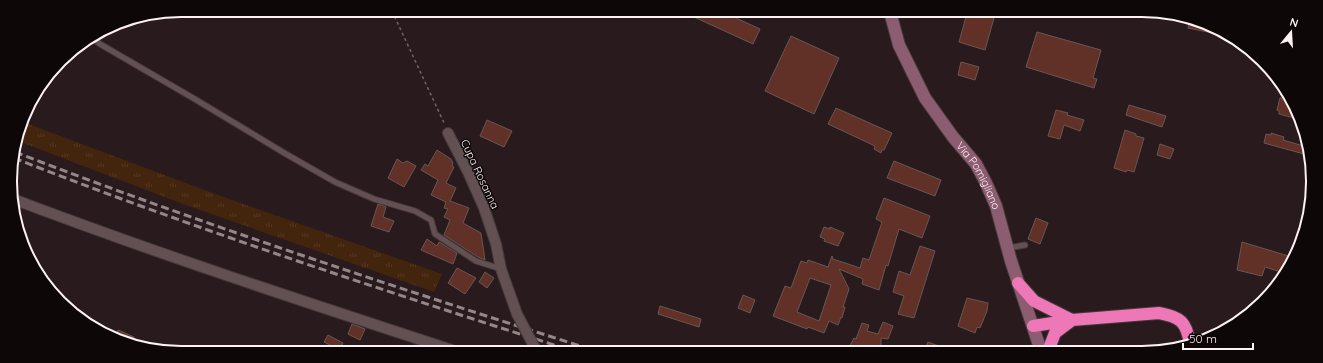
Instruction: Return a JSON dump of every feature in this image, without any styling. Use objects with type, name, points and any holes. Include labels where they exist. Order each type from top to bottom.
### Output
[{"type":"highway","points":[[1018,283],[1034,301],[1072,320]]},
{"type":"highway","points":[[1033,326],[1072,320],[1159,313],[1171,315],[1182,322],[1188,330],[1189,338]]},
{"type":"highway","points":[[1050,346],[1055,333],[1072,320]]},
{"type":"street","name":"Via Pomigliano","points":[[891,17],[899,45],[926,98],[953,137],[976,164],[986,183],[996,206],[1007,248],[1039,346]]},
{"type":"street","name":"Cupa Rosanna","points":[[448,132],[484,208],[496,244],[501,269],[517,314],[534,346]]},
{"type":"street","points":[[18,201],[147,248],[280,294],[440,346]]},
{"type":"lane","points":[[96,41],[335,182],[374,199],[415,211],[431,220],[435,234],[476,261],[501,269]]},
{"type":"lane","points":[[1007,248],[1025,245]]},
{"type":"path","name":"Cupa Rosanna","points":[[395,17],[448,132]]},
{"type":"green space","points":[[28,124],[218,195],[442,274],[434,292],[183,204],[22,143]]},
{"type":"building","points":[[694,17],[734,17],[760,29],[753,44]]},
{"type":"building","points":[[966,17],[994,18],[985,50],[959,42]]},
{"type":"building","points":[[1189,24],[1210,32],[1188,28]]},
{"type":"building","points":[[1037,32],[1101,50],[1093,78],[1097,79],[1094,88],[1026,67]]},
{"type":"building","points":[[791,36],[839,58],[814,114],[765,91]]},
{"type":"building","points":[[961,62],[979,67],[975,80],[958,75]]},
{"type":"building","points":[[1280,98],[1283,98],[1292,118],[1279,114],[1279,111],[1277,110]]},
{"type":"building","points":[[1129,105],[1166,116],[1162,127],[1126,115]]},
{"type":"building","points":[[836,108],[892,133],[884,150],[882,150],[881,153],[874,149],[875,146],[828,124]]},
{"type":"building","points":[[1056,110],[1068,113],[1067,115],[1084,120],[1080,131],[1064,125],[1060,139],[1048,136]]},
{"type":"building","points":[[487,120],[512,131],[504,147],[480,136]]},
{"type":"building","points":[[1125,130],[1136,134],[1136,136],[1144,138],[1134,172],[1127,170],[1126,172],[1114,168]]},
{"type":"building","points":[[1271,133],[1284,137],[1283,140],[1302,146],[1304,154],[1264,143],[1266,134],[1271,135]]},
{"type":"building","points":[[1160,144],[1174,149],[1170,159],[1157,155]]},
{"type":"building","points":[[437,150],[451,159],[453,163],[452,166],[454,167],[446,183],[456,188],[450,201],[469,208],[463,223],[481,233],[485,260],[444,235],[450,220],[444,217],[448,209],[444,208],[446,202],[431,195],[438,180],[421,170],[425,164],[428,166]]},
{"type":"building","points":[[397,159],[403,163],[407,161],[416,166],[404,187],[388,178]]},
{"type":"building","points":[[894,161],[941,180],[935,196],[887,178]]},
{"type":"building","points":[[884,198],[930,216],[922,238],[899,229],[879,290],[862,284],[863,279],[839,269],[849,289],[843,307],[845,307],[842,318],[841,317],[838,325],[829,321],[824,333],[808,327],[807,329],[773,316],[785,286],[791,288],[801,261],[807,263],[808,260],[828,267],[832,256],[833,259],[860,268],[863,258],[869,260],[882,222],[876,219]],"holes":[[[810,278],[831,285],[819,321],[797,312]]]},
{"type":"building","points":[[378,204],[386,207],[383,217],[394,221],[389,232],[371,226]]},
{"type":"building","points":[[1036,218],[1048,223],[1040,244],[1028,239]]},
{"type":"building","points":[[824,227],[830,229],[830,227],[844,233],[838,246],[824,241],[825,239],[820,237]]},
{"type":"building","points":[[427,239],[437,246],[439,242],[457,253],[453,264],[421,250]]},
{"type":"building","points":[[1242,242],[1288,256],[1279,271],[1265,267],[1262,276],[1237,270]]},
{"type":"building","points":[[920,246],[935,251],[914,318],[898,314],[904,296],[893,292],[899,271],[910,275]]},
{"type":"building","points":[[457,268],[476,278],[465,294],[448,283]]},
{"type":"building","points":[[485,272],[494,278],[487,288],[479,282]]},
{"type":"building","points":[[743,295],[755,300],[750,313],[738,308]]},
{"type":"building","points":[[967,298],[988,303],[987,311],[980,328],[977,327],[975,333],[958,326]]},
{"type":"building","points":[[660,306],[701,319],[699,327],[658,314]]},
{"type":"building","points":[[883,322],[893,326],[888,339],[881,338],[881,346],[850,346],[854,338],[856,339],[862,323],[869,325],[867,331],[878,334]]},
{"type":"building","points":[[352,324],[365,329],[360,340],[348,334]]},
{"type":"building","points":[[118,330],[134,337],[134,338],[129,337],[117,332]]},
{"type":"building","points":[[328,335],[343,343],[342,346],[332,346],[324,342]]},
{"type":"building","points":[[928,342],[938,346],[926,346]]},
{"type":"railway","points":[[19,154],[159,206],[231,231],[581,346]]},
{"type":"railway","points":[[18,160],[83,185],[222,235],[362,283],[557,346]]}]
